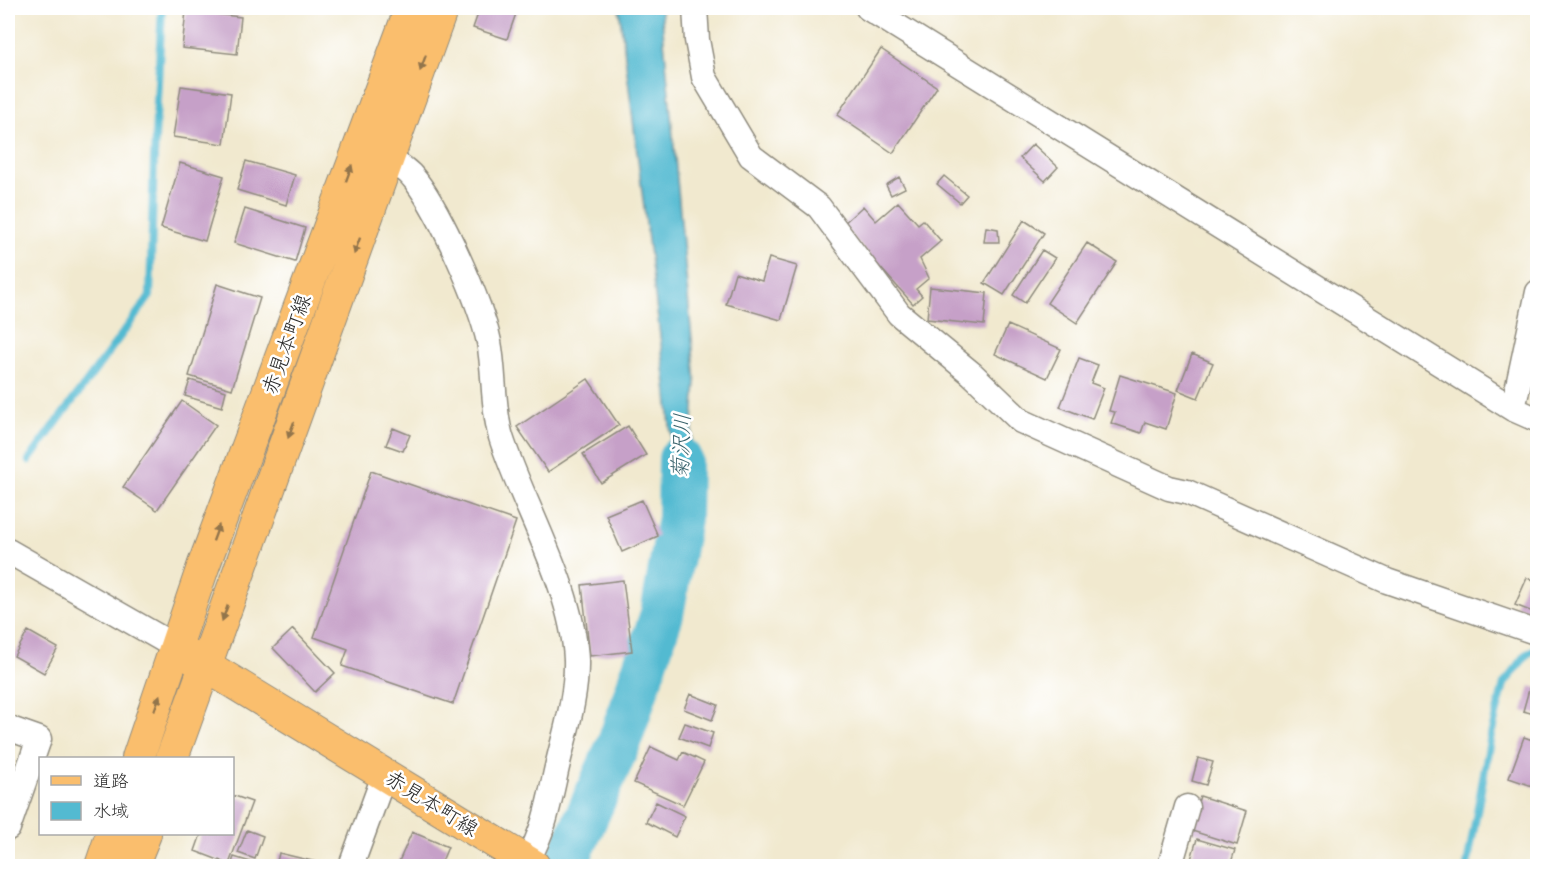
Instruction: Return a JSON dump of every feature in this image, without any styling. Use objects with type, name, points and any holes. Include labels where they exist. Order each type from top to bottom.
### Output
[{"type":"main road","name":"赤見本町線","points":[[411,8],[176,648],[385,773],[531,864]]},
{"type":"main road","name":"赤見本町線","points":[[206,666],[442,8]]},
{"type":"main road","points":[[139,757],[176,648]]},
{"type":"main road","points":[[173,757],[206,666]]},
{"type":"main road","points":[[101,867],[112,835]]},
{"type":"main road","points":[[132,867],[145,835]]},
{"type":"street","points":[[695,8],[697,40],[704,77],[751,156],[819,207],[899,314],[972,374],[1021,421],[1168,488],[1186,492],[1387,581],[1538,633]]},
{"type":"street","points":[[868,8],[1513,409],[1538,420]]},
{"type":"street","points":[[388,159],[405,168],[417,182],[442,226],[480,313],[494,369],[501,436],[560,590],[572,630],[576,661],[571,711],[543,831],[531,864]]},
{"type":"street","points":[[1513,409],[1538,292]]},
{"type":"street","points":[[8,551],[176,648]]},
{"type":"street","points":[[8,728],[39,739],[8,828]]},
{"type":"street","points":[[351,867],[385,773]]},
{"type":"street","points":[[1170,867],[1187,807]]},
{"type":"water","points":[[619,8],[661,8],[696,382],[690,463],[679,518],[666,384]]},
{"type":"building","points":[[480,8],[518,8],[507,39],[473,28]]},
{"type":"building","points":[[186,11],[241,17],[237,54],[182,48]]},
{"type":"building","points":[[881,49],[937,87],[893,153],[837,115]]},
{"type":"building","points":[[181,86],[231,93],[224,144],[173,137]]},
{"type":"building","points":[[1033,144],[1058,167],[1045,181],[1020,158]]},
{"type":"building","points":[[246,161],[295,175],[286,205],[237,190]]},
{"type":"building","points":[[180,163],[224,176],[205,241],[161,228]]},
{"type":"building","points":[[944,176],[967,195],[960,203],[937,184]]},
{"type":"building","points":[[899,177],[905,188],[891,195],[886,185]]},
{"type":"building","points":[[898,202],[918,224],[923,220],[941,241],[920,259],[929,278],[916,289],[922,296],[913,304],[842,225],[863,206],[876,221]]},
{"type":"building","points":[[245,209],[305,228],[295,262],[234,243]]},
{"type":"building","points":[[1024,220],[1044,233],[1004,295],[984,283]]},
{"type":"building","points":[[986,227],[998,229],[999,242],[984,242]]},
{"type":"building","points":[[1087,243],[1117,262],[1077,323],[1047,303]]},
{"type":"building","points":[[1042,250],[1055,258],[1025,303],[1013,295]]},
{"type":"building","points":[[769,258],[797,266],[781,320],[726,304],[735,273],[762,281]]},
{"type":"building","points":[[217,284],[260,298],[232,389],[189,376]]},
{"type":"building","points":[[930,287],[987,293],[984,325],[927,319]]},
{"type":"building","points":[[1008,325],[1061,349],[1047,378],[995,354]]},
{"type":"building","points":[[1192,354],[1213,363],[1198,398],[1178,390]]},
{"type":"building","points":[[1079,358],[1098,365],[1091,383],[1104,388],[1092,419],[1060,407]]},
{"type":"building","points":[[1120,375],[1177,393],[1166,429],[1145,422],[1141,433],[1111,423],[1115,412],[1109,411]]},
{"type":"building","points":[[588,379],[619,425],[548,472],[517,427]]},
{"type":"building","points":[[190,380],[226,391],[222,407],[185,396]]},
{"type":"building","points":[[182,401],[216,425],[157,510],[123,487]]},
{"type":"building","points":[[628,426],[646,455],[601,483],[583,454]]},
{"type":"building","points":[[393,428],[410,435],[403,451],[386,445]]},
{"type":"building","points":[[371,471],[516,521],[453,704],[342,666],[348,649],[314,637]]},
{"type":"building","points":[[642,500],[658,536],[622,552],[606,515]]},
{"type":"building","points":[[1527,578],[1538,582],[1538,614],[1515,605]]},
{"type":"building","points":[[623,580],[632,651],[590,656],[582,585]]},
{"type":"building","points":[[293,629],[335,673],[315,692],[273,648]]},
{"type":"building","points":[[28,631],[58,648],[44,673],[14,656]]},
{"type":"building","points":[[1530,686],[1538,688],[1538,715],[1523,711]]},
{"type":"building","points":[[690,694],[718,705],[712,720],[684,709]]},
{"type":"building","points":[[685,723],[713,733],[708,748],[679,737]]},
{"type":"building","points":[[1524,737],[1538,742],[1538,788],[1509,778]]},
{"type":"building","points":[[651,747],[679,760],[683,752],[704,762],[683,805],[634,783]]},
{"type":"building","points":[[1198,758],[1213,762],[1206,785],[1192,781]]},
{"type":"building","points":[[234,796],[252,802],[229,864],[195,851],[201,835],[234,835]]},
{"type":"building","points":[[1200,796],[1247,811],[1237,845],[1189,830]]},
{"type":"building","points":[[656,802],[685,816],[675,837],[646,822]]},
{"type":"building","points":[[247,830],[263,836],[255,859],[238,853]]},
{"type":"building","points":[[412,832],[448,847],[440,866],[397,866]]},
{"type":"building","points":[[1197,839],[1235,850],[1230,866],[1189,866]]},
{"type":"building","points":[[279,853],[333,866],[276,866]]},
{"type":"building","points":[[234,857],[264,866],[231,866]]},
{"type":"building","points":[[626,861],[647,866],[625,866]]},
{"type":"waterway","points":[[29,460],[150,296],[154,156],[162,8]]},
{"type":"waterway","name":"菊沢川","points":[[565,866],[619,743],[662,614],[679,518],[680,459]]},
{"type":"waterway","points":[[1467,866],[1491,735],[1504,684],[1527,654],[1538,648]]}]
